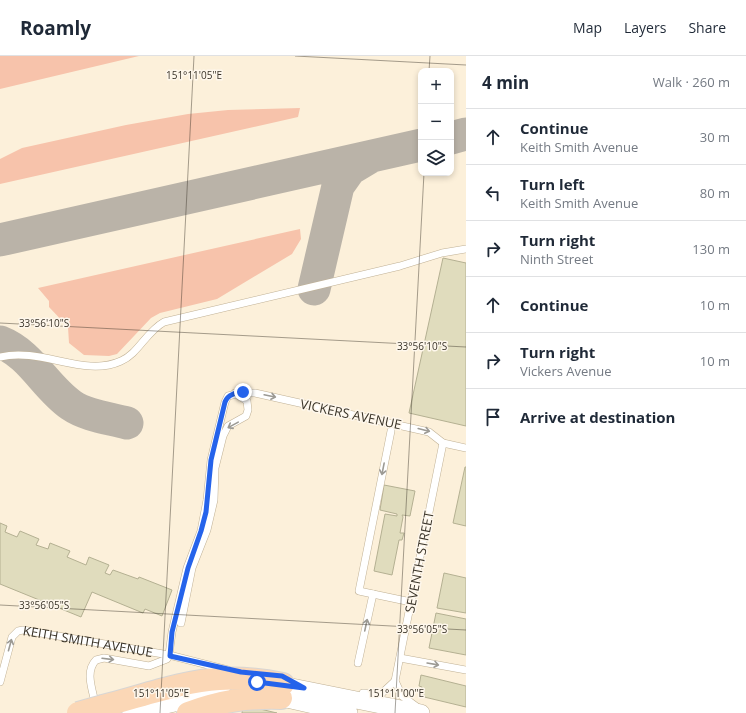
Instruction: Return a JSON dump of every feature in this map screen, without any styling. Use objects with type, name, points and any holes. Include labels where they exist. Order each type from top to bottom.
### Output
[{"type":"highway","points":[[78,713],[99,702],[219,679],[258,680],[295,690]]},
{"type":"highway","points":[[180,708],[295,690]]},
{"type":"street","name":"KEITH SMITH AVENUE","points":[[295,690],[349,713]]},
{"type":"street","name":"KEITH SMITH AVENUE","points":[[295,690],[421,713]]},
{"type":"street","points":[[131,713],[180,708]]},
{"type":"lane","points":[[0,357],[31,354],[92,367],[114,365],[131,356],[149,333],[164,322],[400,266],[442,253],[466,249]]},
{"type":"lane","name":"VICKERS AVENUE","points":[[232,395],[236,393],[255,393],[429,432],[443,443],[466,448]]},
{"type":"lane","points":[[99,702],[90,675],[91,667],[96,660],[104,658],[149,666],[167,659],[170,656],[172,632],[188,568],[203,525],[208,500],[211,460],[226,399],[236,394],[244,397],[247,401],[248,410],[246,416],[228,426],[223,436],[215,468],[214,500],[207,530],[192,568],[180,623]]},
{"type":"lane","points":[[391,430],[359,591],[411,602]]},
{"type":"lane","name":"SEVENTH STREET","points":[[395,681],[443,443]]},
{"type":"lane","points":[[358,663],[373,594]]},
{"type":"lane","name":"KEITH SMITH AVENUE","points":[[0,682],[12,637],[18,631],[23,630],[170,656],[241,672],[282,676],[295,690]]},
{"type":"lane","points":[[400,658],[466,670]]},
{"type":"lane","points":[[295,690],[350,691],[376,695],[384,692],[395,681],[402,696],[426,713]]},
{"type":"shaded area","points":[[0,56],[466,56],[466,713],[0,713]]},
{"type":"shaded area","points":[[0,56],[139,56],[0,89]]},
{"type":"shaded area","points":[[300,108],[298,117],[0,184],[0,159],[22,148],[126,125],[188,114],[228,110]]},
{"type":"shaded area","points":[[300,229],[301,239],[292,254],[217,299],[160,313],[151,318],[117,354],[109,356],[84,355],[69,343],[68,327],[49,307],[49,301],[38,288]]},
{"type":"building","points":[[443,258],[466,263],[466,426],[409,413]]},
{"type":"building","points":[[466,467],[466,526],[453,523]]},
{"type":"building","points":[[384,485],[415,491],[410,516],[402,515],[403,517],[400,533],[404,533],[402,540],[399,540],[392,575],[374,571],[385,514],[397,516],[397,514],[380,510]]},
{"type":"building","points":[[0,523],[7,526],[5,532],[17,537],[20,531],[39,539],[36,545],[48,549],[50,543],[70,551],[67,557],[86,565],[89,557],[109,565],[105,573],[110,575],[113,570],[138,579],[139,577],[172,590],[162,616],[145,609],[143,613],[92,592],[81,617],[0,584]]},
{"type":"building","points":[[444,573],[466,578],[466,613],[437,608]]},
{"type":"building","points":[[436,613],[466,619],[466,655],[429,648]]},
{"type":"building","points":[[421,675],[466,686],[466,707],[420,696],[422,687],[419,686]]},
{"type":"building","points":[[243,705],[277,713],[242,713]]},
{"type":"taxiway","points":[[454,137],[466,134]]},
{"type":"taxiway","points":[[0,240],[418,146]]},
{"type":"taxiway","points":[[314,289],[338,186],[350,169],[370,157]]},
{"type":"taxiway","points":[[0,342],[21,354],[62,398],[77,409],[127,423]]},
{"type":"route","points":[[243,392],[228,396],[225,402],[209,469],[209,489],[206,512],[199,538],[191,555],[172,632],[170,656],[229,670],[282,676],[304,688],[283,684],[257,682]]}]
